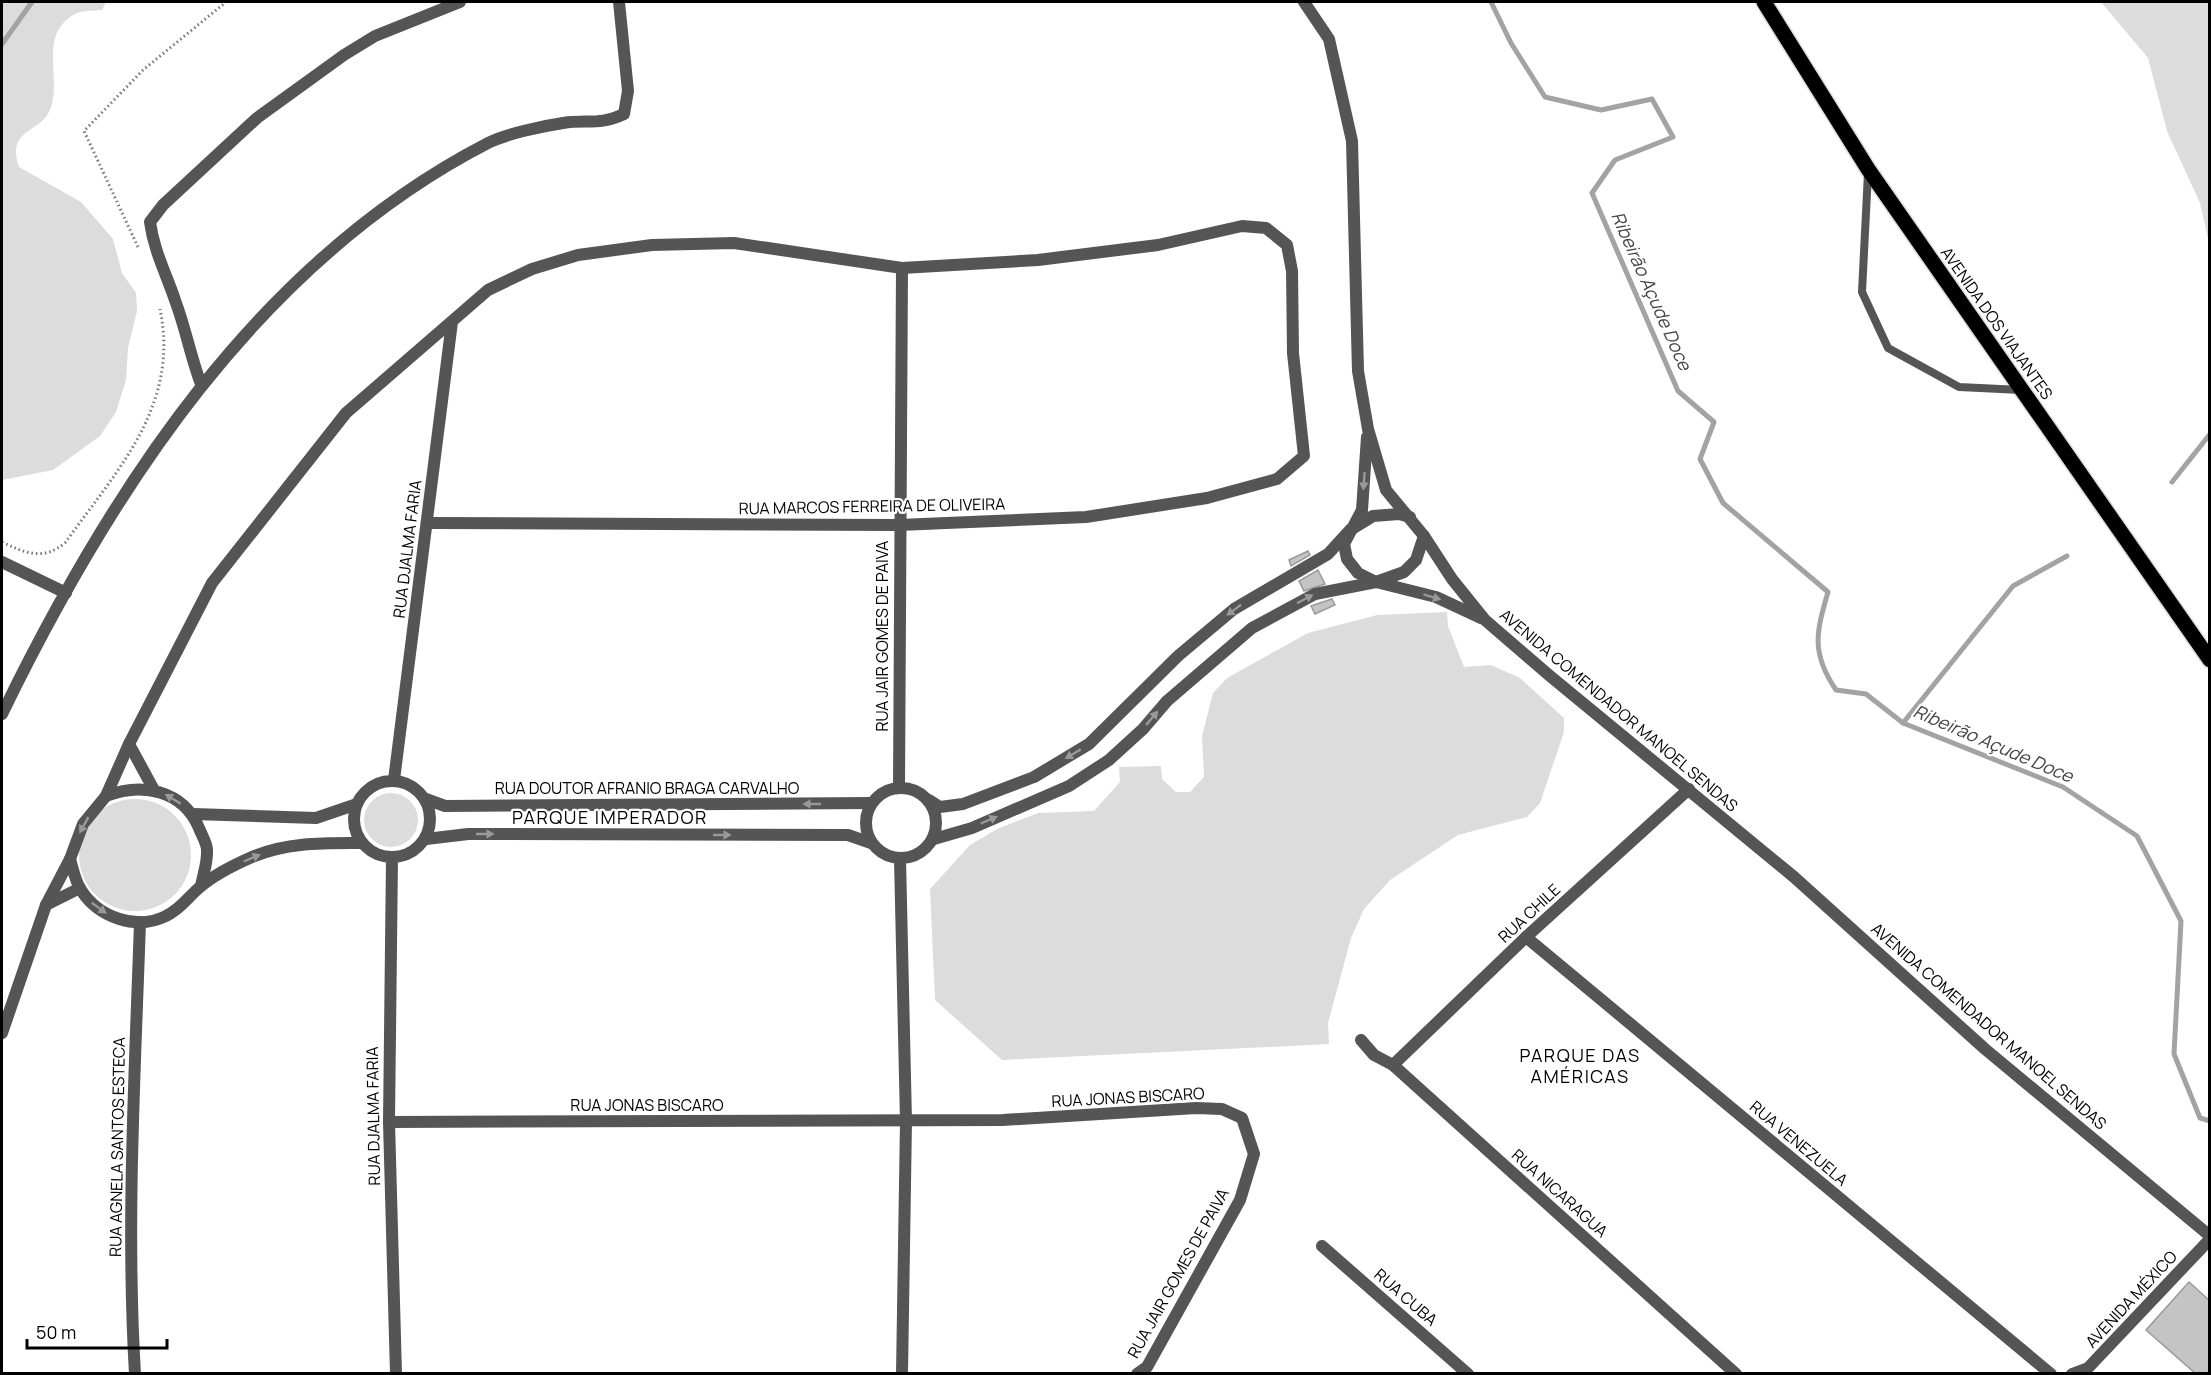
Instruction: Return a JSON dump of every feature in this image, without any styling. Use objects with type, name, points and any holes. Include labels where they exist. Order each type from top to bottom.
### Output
[{"type":"main road","name":"AVENIDA DOS VIAJANTES","points":[[1764,2],[1868,169],[2210,660]]},
{"type":"street","points":[[201,384],[190,357],[177,304],[154,247],[150,222],[163,205],[258,118],[344,55],[375,36],[460,2]]},
{"type":"street","points":[[2,714],[66,592],[122,497],[201,384],[286,289],[402,193],[491,142],[563,123],[605,123],[624,114],[628,91],[620,2]]},
{"type":"street","name":"AVENIDA COMENDADOR MANOEL SENDAS","points":[[1304,2],[1329,39],[1352,141],[1358,371],[1368,429],[1386,490],[1410,517],[1452,579],[1485,620],[1794,877],[1985,1049],[2210,1238]]},
{"type":"street","name":"RUA MARCOS FERREIRA DE OLIVEIRA","points":[[428,523],[898,525],[1086,517],[1207,498],[1277,479],[1304,456],[1293,353],[1292,271],[1287,245],[1266,228],[1242,226],[1158,245],[1038,260],[902,268]]},
{"type":"street","points":[[2,1033],[46,905],[70,860],[82,824],[106,796],[129,744],[212,583],[346,413],[488,290],[532,269],[579,255],[652,245],[734,243],[902,268]]},
{"type":"street","name":"RUA JAIR GOMES DE PAIVA","points":[[899,787],[898,525],[902,268]]},
{"type":"street","name":"RUA DJALMA FARIA","points":[[394,780],[452,322]]},
{"type":"street","points":[[1368,429],[1362,510],[1344,544],[1347,559],[1358,573],[1376,582],[1437,597],[1485,620]]},
{"type":"street","points":[[871,843],[865,823],[871,803],[882,792],[899,787],[916,790],[940,807],[963,804],[1034,777],[1089,744],[1178,656],[1234,609],[1328,554],[1350,530],[1373,516],[1399,514],[1410,517]]},
{"type":"street","points":[[426,839],[468,834],[848,835],[871,843],[884,855],[900,859],[920,854],[934,839],[972,828],[1069,786],[1109,760],[1143,729],[1167,700],[1252,628],[1316,594],[1376,582],[1404,572],[1416,560],[1424,536]]},
{"type":"street","points":[[2,562],[66,592]]},
{"type":"street","points":[[129,744],[154,790]]},
{"type":"street","points":[[193,814],[316,818],[357,804],[373,786],[394,780]]},
{"type":"street","name":"RUA DOUTOR AFRANIO BRAGA CARVALHO","points":[[394,780],[411,785],[426,799],[445,806],[871,803]]},
{"type":"street","name":"RUA CHILE","points":[[1393,1065],[1526,937],[1689,789]]},
{"type":"street","points":[[106,796],[121,790],[154,790],[175,798],[193,814],[207,849],[201,886]]},
{"type":"street","points":[[357,804],[354,824],[361,843],[376,855],[392,858],[414,852],[426,839],[431,820],[426,799]]},
{"type":"street","points":[[930,800],[937,819],[934,839]]},
{"type":"street","points":[[70,860],[80,888],[91,902],[105,913],[122,920],[140,922],[164,917],[184,905],[201,886],[252,857],[290,845],[361,843]]},
{"type":"street","name":"RUA DJALMA FARIA","points":[[392,858],[388,1122],[396,1374]]},
{"type":"street","points":[[900,859],[906,1121],[902,1374]]},
{"type":"street","points":[[46,905],[80,888]]},
{"type":"street","name":"RUA AGNELA SANTOS ESTECA","points":[[135,1374],[131,1296],[131,1171],[140,922]]},
{"type":"street","name":"RUA VENEZUELA","points":[[1526,937],[2051,1374]]},
{"type":"street","name":"RUA NICARAGUA","points":[[1360,1040],[1374,1054],[1393,1065],[1736,1374]]},
{"type":"street","name":"RUA JONAS BISCARO","points":[[388,1122],[1003,1120],[1196,1108],[1222,1110],[1242,1118]]},
{"type":"street","name":"RUA JAIR GOMES DE PAIVA","points":[[1137,1374],[1148,1366],[1240,1200],[1254,1154],[1242,1118]]},
{"type":"street","name":"AVENIDA MÉXICO","points":[[2072,1374],[2088,1368],[2210,1238]]},
{"type":"street","name":"RUA CUBA","points":[[1322,1246],[1468,1374]]},
{"type":"lane","points":[[1868,169],[1862,292],[1888,348],[1959,387],[2022,390]]},
{"type":"path","points":[[142,255],[84,131],[151,62],[226,2]]},
{"type":"path","points":[[2,542],[33,555],[58,549],[65,543],[132,450],[149,418],[160,384],[164,340],[160,307]]},
{"type":"shaded area","points":[[2,2],[106,2],[102,10],[75,14],[63,23],[54,46],[54,87],[49,112],[44,119],[20,138],[16,155],[19,167],[81,202],[113,239],[122,273],[136,293],[137,311],[128,348],[126,380],[116,412],[100,436],[53,470],[2,480]]},
{"type":"shaded area","points":[[2101,2],[2209,2],[2209,243],[2200,203],[2167,131],[2148,58]]},
{"type":"shaded area","points":[[1447,612],[1448,626],[1464,667],[1491,665],[1520,678],[1564,718],[1564,732],[1540,803],[1527,817],[1458,835],[1390,880],[1364,909],[1351,938],[1328,1023],[1329,1044],[1002,1060],[935,1000],[930,889],[970,845],[997,829],[1038,813],[1094,811],[1120,782],[1119,767],[1161,766],[1162,779],[1176,792],[1190,792],[1204,777],[1202,736],[1213,693],[1227,678],[1308,633],[1377,615]]},
{"type":"shaded area","points":[[386,793],[396,793],[406,797],[414,805],[418,820],[414,835],[406,843],[396,847],[386,847],[376,843],[368,835],[364,825],[364,815],[368,805],[376,797]]},
{"type":"shaded area","points":[[135,799],[156,803],[175,815],[187,834],[191,855],[187,876],[175,895],[156,907],[135,911],[114,907],[95,895],[83,876],[79,855],[83,834],[95,815],[114,803]]},
{"type":"building","points":[[1308,551],[1310,555],[1291,566],[1289,560]]},
{"type":"building","points":[[1318,570],[1325,584],[1304,591],[1299,581]]},
{"type":"building","points":[[1332,599],[1335,605],[1315,614],[1311,606]]},
{"type":"building","points":[[2189,1282],[2210,1301],[2210,1374],[2196,1374],[2146,1330]]},
{"type":"waterway","points":[[2,44],[32,2]]},
{"type":"waterway","name":"Ribeirão Açude Doce","points":[[1491,2],[1511,43],[1545,97],[1601,110],[1652,99],[1673,137],[1615,160],[1592,193],[1678,391],[1714,422],[1700,459],[1723,503],[1828,592],[1818,642],[1823,665],[1836,690],[1866,694],[1903,723],[2063,787],[2137,836],[2181,921],[2174,1054],[2200,1118],[2210,1121]]},
{"type":"waterway","points":[[2172,482],[2210,434]]},
{"type":"waterway","points":[[1903,723],[2013,586],[2067,556]]},
{"type":"district","name":"PARQUE IMPERADOR","points":[[610,818]]},
{"type":"district","name":"PARQUE DAS AMÉRICAS","points":[[1580,1066]]}]
